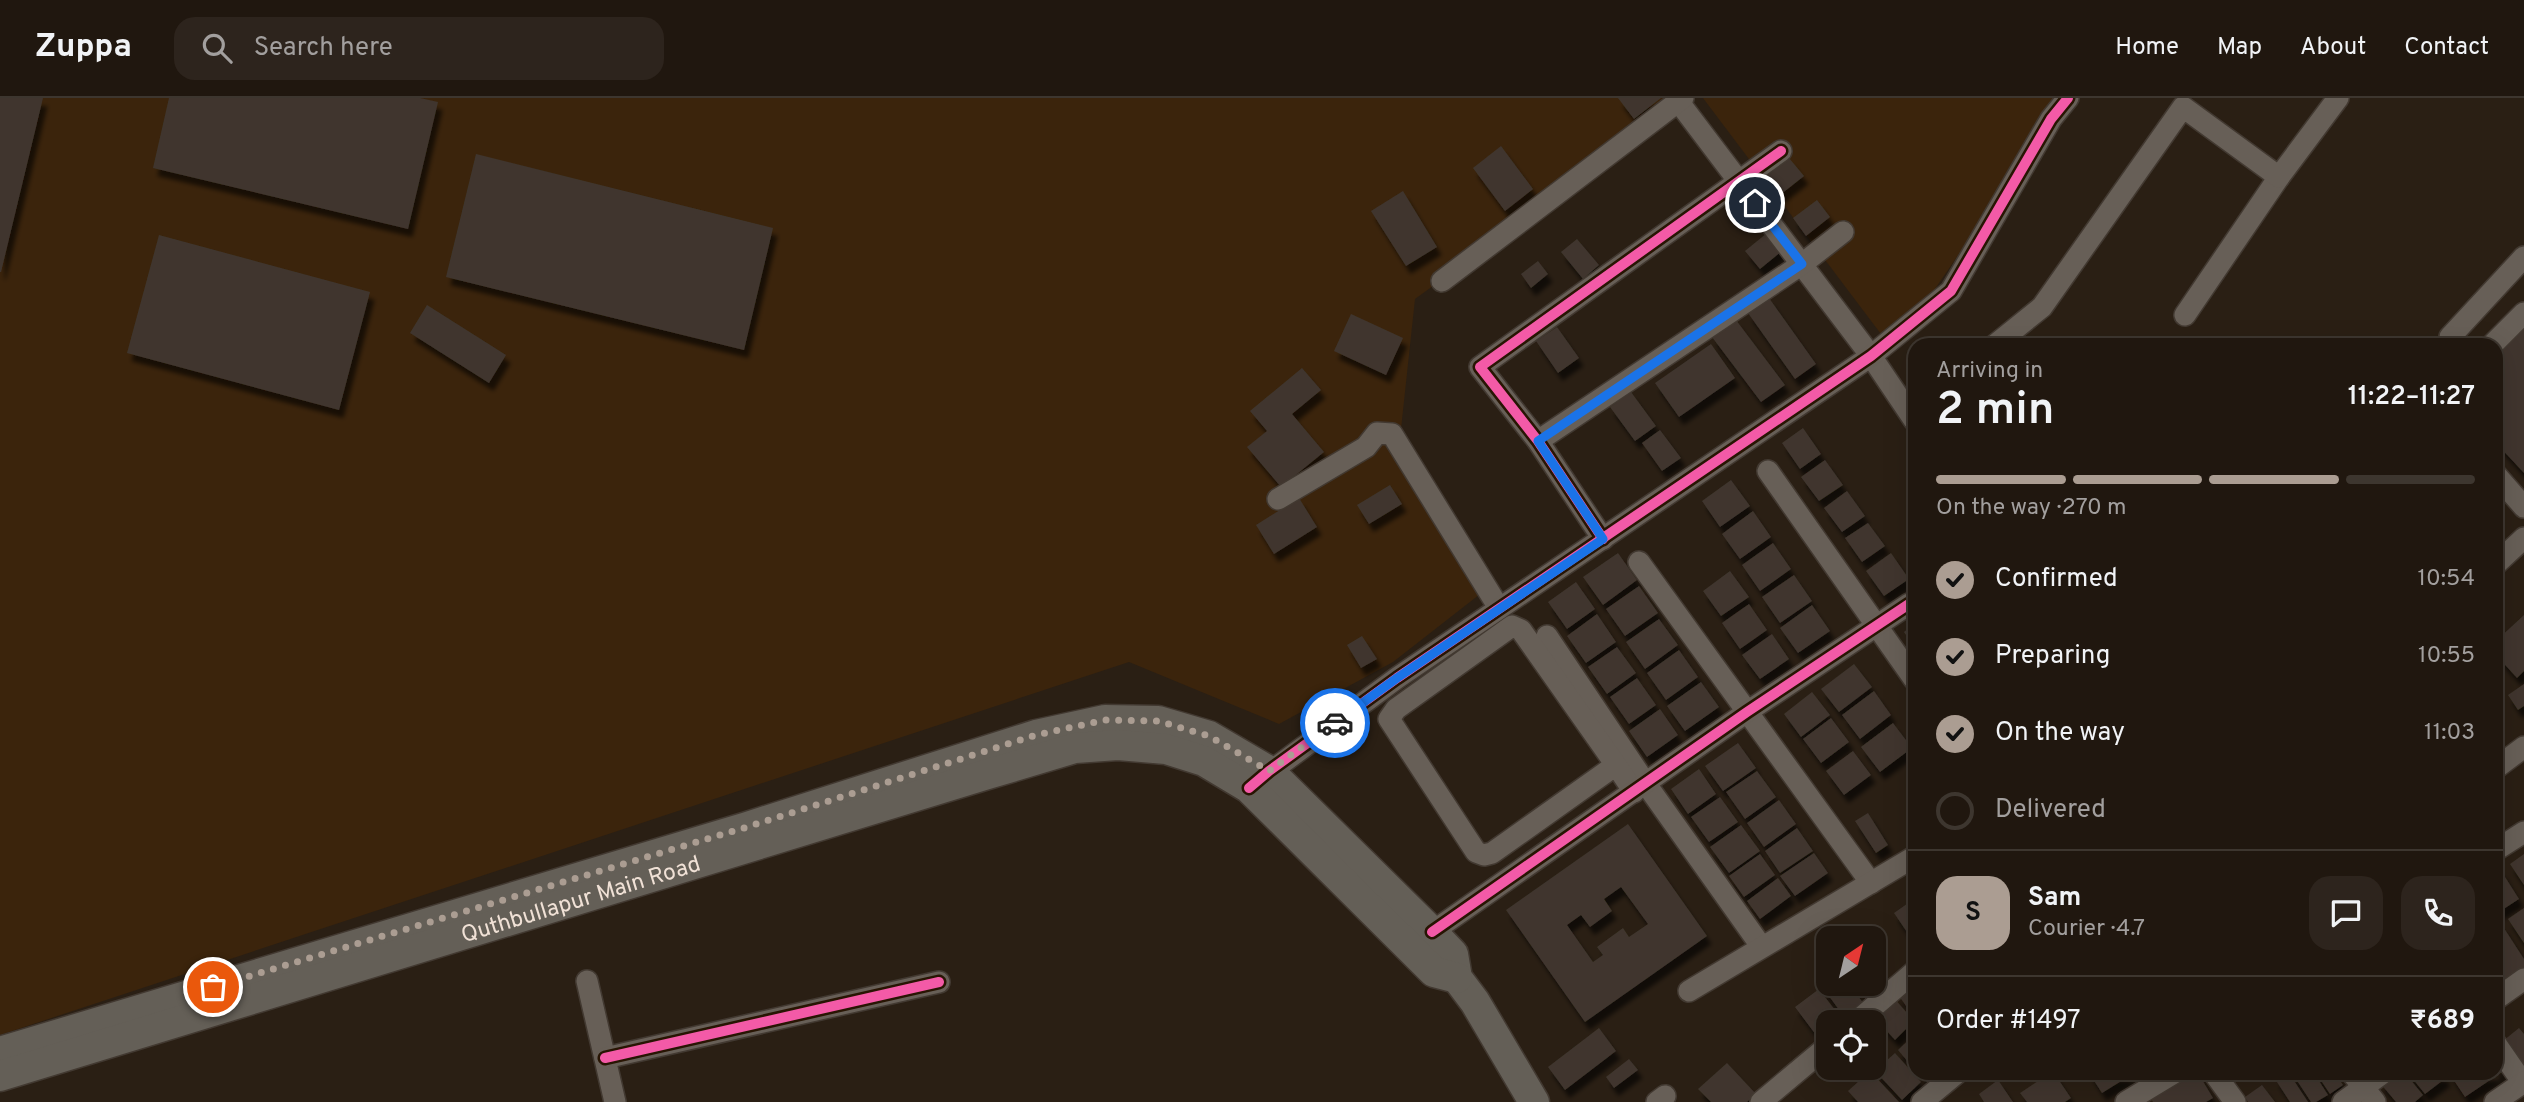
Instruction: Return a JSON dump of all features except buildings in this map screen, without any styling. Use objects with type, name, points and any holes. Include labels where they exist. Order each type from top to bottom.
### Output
[{"type":"main road","name":"Quthbullapur Main Road","points":[[0,1052],[747,827],[1036,735],[1105,720],[1158,721],[1209,736],[1432,932],[1453,954],[1457,978],[1475,1002],[1534,1102]]},
{"type":"main road","name":"Quthbullapur Main Road","points":[[0,1076],[1075,748],[1118,745],[1166,750],[1259,779],[1434,972],[1457,978]]},
{"type":"street","points":[[1259,779],[1397,678],[1871,356],[1951,291],[2051,119],[2067,98]]},
{"type":"street","points":[[2185,315],[2279,177],[2338,98]]},
{"type":"street","points":[[1442,281],[1681,99],[1740,183],[1908,408]]},
{"type":"street","points":[[2004,338],[2042,307],[2181,101],[2279,177]]},
{"type":"street","points":[[1603,539],[1538,441],[1480,367],[1781,151]]},
{"type":"street","points":[[1538,441],[1802,264],[1843,232]]},
{"type":"street","points":[[2450,337],[2524,257]]},
{"type":"street","points":[[2499,338],[2524,313]]},
{"type":"street","points":[[1279,499],[1366,447],[1377,433],[1392,434],[1499,608]]},
{"type":"street","points":[[1768,471],[1908,670]]},
{"type":"street","points":[[2503,483],[2524,507]]},
{"type":"street","points":[[2503,558],[2524,538]]},
{"type":"street","points":[[1639,562],[1871,883]]},
{"type":"street","points":[[1432,932],[1747,712],[1908,605]]},
{"type":"street","points":[[1616,765],[1492,853],[1484,855],[1476,852],[1389,719],[1396,709],[1512,626],[1521,630],[1616,765],[1640,788]]},
{"type":"street","points":[[1547,636],[1640,788],[1761,946]]},
{"type":"street","points":[[2503,763],[2524,747]]},
{"type":"street","points":[[2503,846],[2524,832]]},
{"type":"street","points":[[1689,991],[1908,861]]},
{"type":"street","points":[[1870,1010],[1908,977]]},
{"type":"street","points":[[2503,994],[2524,979]]},
{"type":"street","points":[[587,981],[615,1102]]},
{"type":"street","points":[[605,1058],[939,982]]},
{"type":"street","points":[[2495,1102],[2524,1083],[2503,1054]]},
{"type":"street","points":[[1761,1102],[1816,1056]]},
{"type":"street","points":[[1922,1102],[1949,1080]]},
{"type":"street","points":[[2126,1102],[2162,1080]]},
{"type":"street","points":[[2219,1080],[2235,1102]]},
{"type":"street","points":[[2343,1102],[2363,1087]]},
{"type":"shaded area","points":[[0,98],[1692,98],[1415,299],[1401,429],[1484,591],[1393,662],[1279,724],[1129,662],[0,1035]]},
{"type":"shaded area","points":[[1703,98],[2066,98],[1893,350]]},
{"type":"cycle path","points":[[1249,788],[1397,678],[1871,356],[1951,291],[2051,119],[2068,98]]},
{"type":"cycle path","points":[[1603,539],[1538,441],[1480,367],[1781,151]]},
{"type":"cycle path","points":[[1432,932],[1747,712],[1908,605]]},
{"type":"cycle path","points":[[605,1058],[939,982]]},
{"type":"way so far","points":[[213,987],[747,827],[1036,735],[1105,720],[1158,721],[1209,736],[1269,771],[1335,723]]},
{"type":"route","points":[[1335,723],[1603,539],[1538,441],[1802,264],[1755,203]]}]
